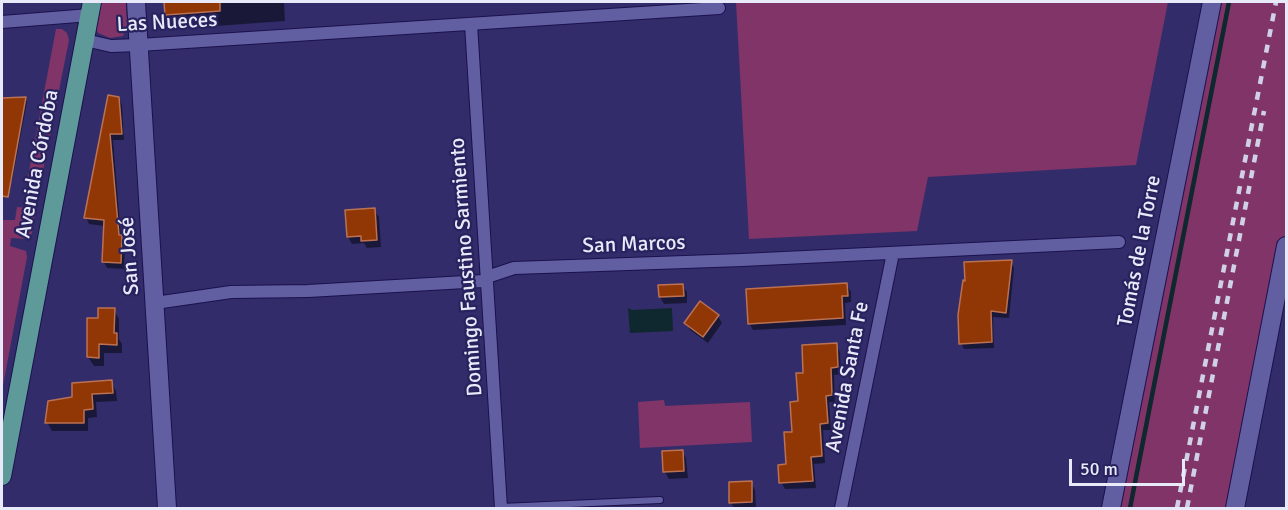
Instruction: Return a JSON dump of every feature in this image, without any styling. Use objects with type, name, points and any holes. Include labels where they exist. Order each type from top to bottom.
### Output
[{"type":"main road","name":"Avenida Córdoba","points":[[2,476],[91,8]]},
{"type":"street","name":"San José","points":[[136,2],[167,508]]},
{"type":"street","name":"Tomás de la Torre","points":[[1111,508],[1212,2]]},
{"type":"street","points":[[2,22],[91,8]]},
{"type":"street","name":"Las Nueces","points":[[85,40],[111,46],[139,45],[720,8]]},
{"type":"street","name":"Domingo Faustino Sarmiento","points":[[471,24],[501,508]]},
{"type":"street","name":"San Marcos","points":[[155,303],[231,292],[308,291],[483,281],[487,277],[514,268],[1119,242]]},
{"type":"street","points":[[1235,508],[1287,246]]},
{"type":"street","name":"Avenida Santa Fe","points":[[841,508],[893,253]]},
{"type":"lane","points":[[501,508],[660,500]]},
{"type":"shaded area","points":[[101,2],[126,2],[127,25],[123,36],[110,38],[98,33],[96,29]]},
{"type":"shaded area","points":[[736,2],[1168,2],[1136,165],[928,177],[917,231],[749,239]]},
{"type":"shaded area","points":[[1212,2],[1286,2],[1286,246],[1235,508],[1111,508]]},
{"type":"shaded area","points":[[56,29],[62,29],[67,33],[69,40],[40,186],[36,189],[30,187],[27,182]]},
{"type":"shaded area","points":[[17,207],[30,208],[35,212],[32,233],[28,239],[11,238],[10,246],[26,251],[27,257],[2,391],[2,220],[15,220]]},
{"type":"shaded area","points":[[664,400],[665,406],[750,402],[752,442],[640,448],[638,402]]},
{"type":"water","points":[[628,308],[632,310],[672,308],[673,331],[630,333]]},
{"type":"building","points":[[164,2],[220,2],[220,11],[165,15]]},
{"type":"building","points":[[108,95],[119,97],[122,134],[110,134],[119,235],[122,235],[121,263],[102,262],[104,220],[84,218]]},
{"type":"building","points":[[26,97],[8,197],[2,196],[2,98]]},
{"type":"building","points":[[375,208],[377,240],[361,241],[361,236],[347,237],[345,210]]},
{"type":"building","points":[[1012,260],[1006,313],[991,311],[992,342],[959,344],[958,315],[963,280],[965,281],[964,262]]},
{"type":"building","points":[[847,283],[848,296],[842,296],[843,318],[748,324],[746,289]]},
{"type":"building","points":[[683,284],[684,296],[659,297],[658,285]]},
{"type":"building","points":[[700,301],[719,315],[703,337],[684,323]]},
{"type":"building","points":[[98,308],[115,308],[114,333],[117,333],[117,345],[99,344],[99,358],[87,357],[87,318],[98,318]]},
{"type":"building","points":[[837,343],[838,367],[831,368],[832,395],[826,396],[828,423],[820,424],[822,456],[811,457],[813,481],[779,483],[778,465],[786,464],[784,432],[792,432],[790,402],[798,401],[796,373],[803,373],[802,345]]},
{"type":"building","points":[[112,380],[113,393],[92,394],[93,409],[84,410],[84,423],[45,423],[48,401],[72,397],[72,383]]},
{"type":"building","points":[[683,450],[684,471],[663,472],[662,451]]},
{"type":"building","points":[[752,481],[752,502],[729,503],[729,482]]},
{"type":"waterway","points":[[1130,508],[1229,2]]},
{"type":"railway","points":[[1177,508],[1276,2]]},
{"type":"railway","points":[[1187,508],[1264,111]]}]
